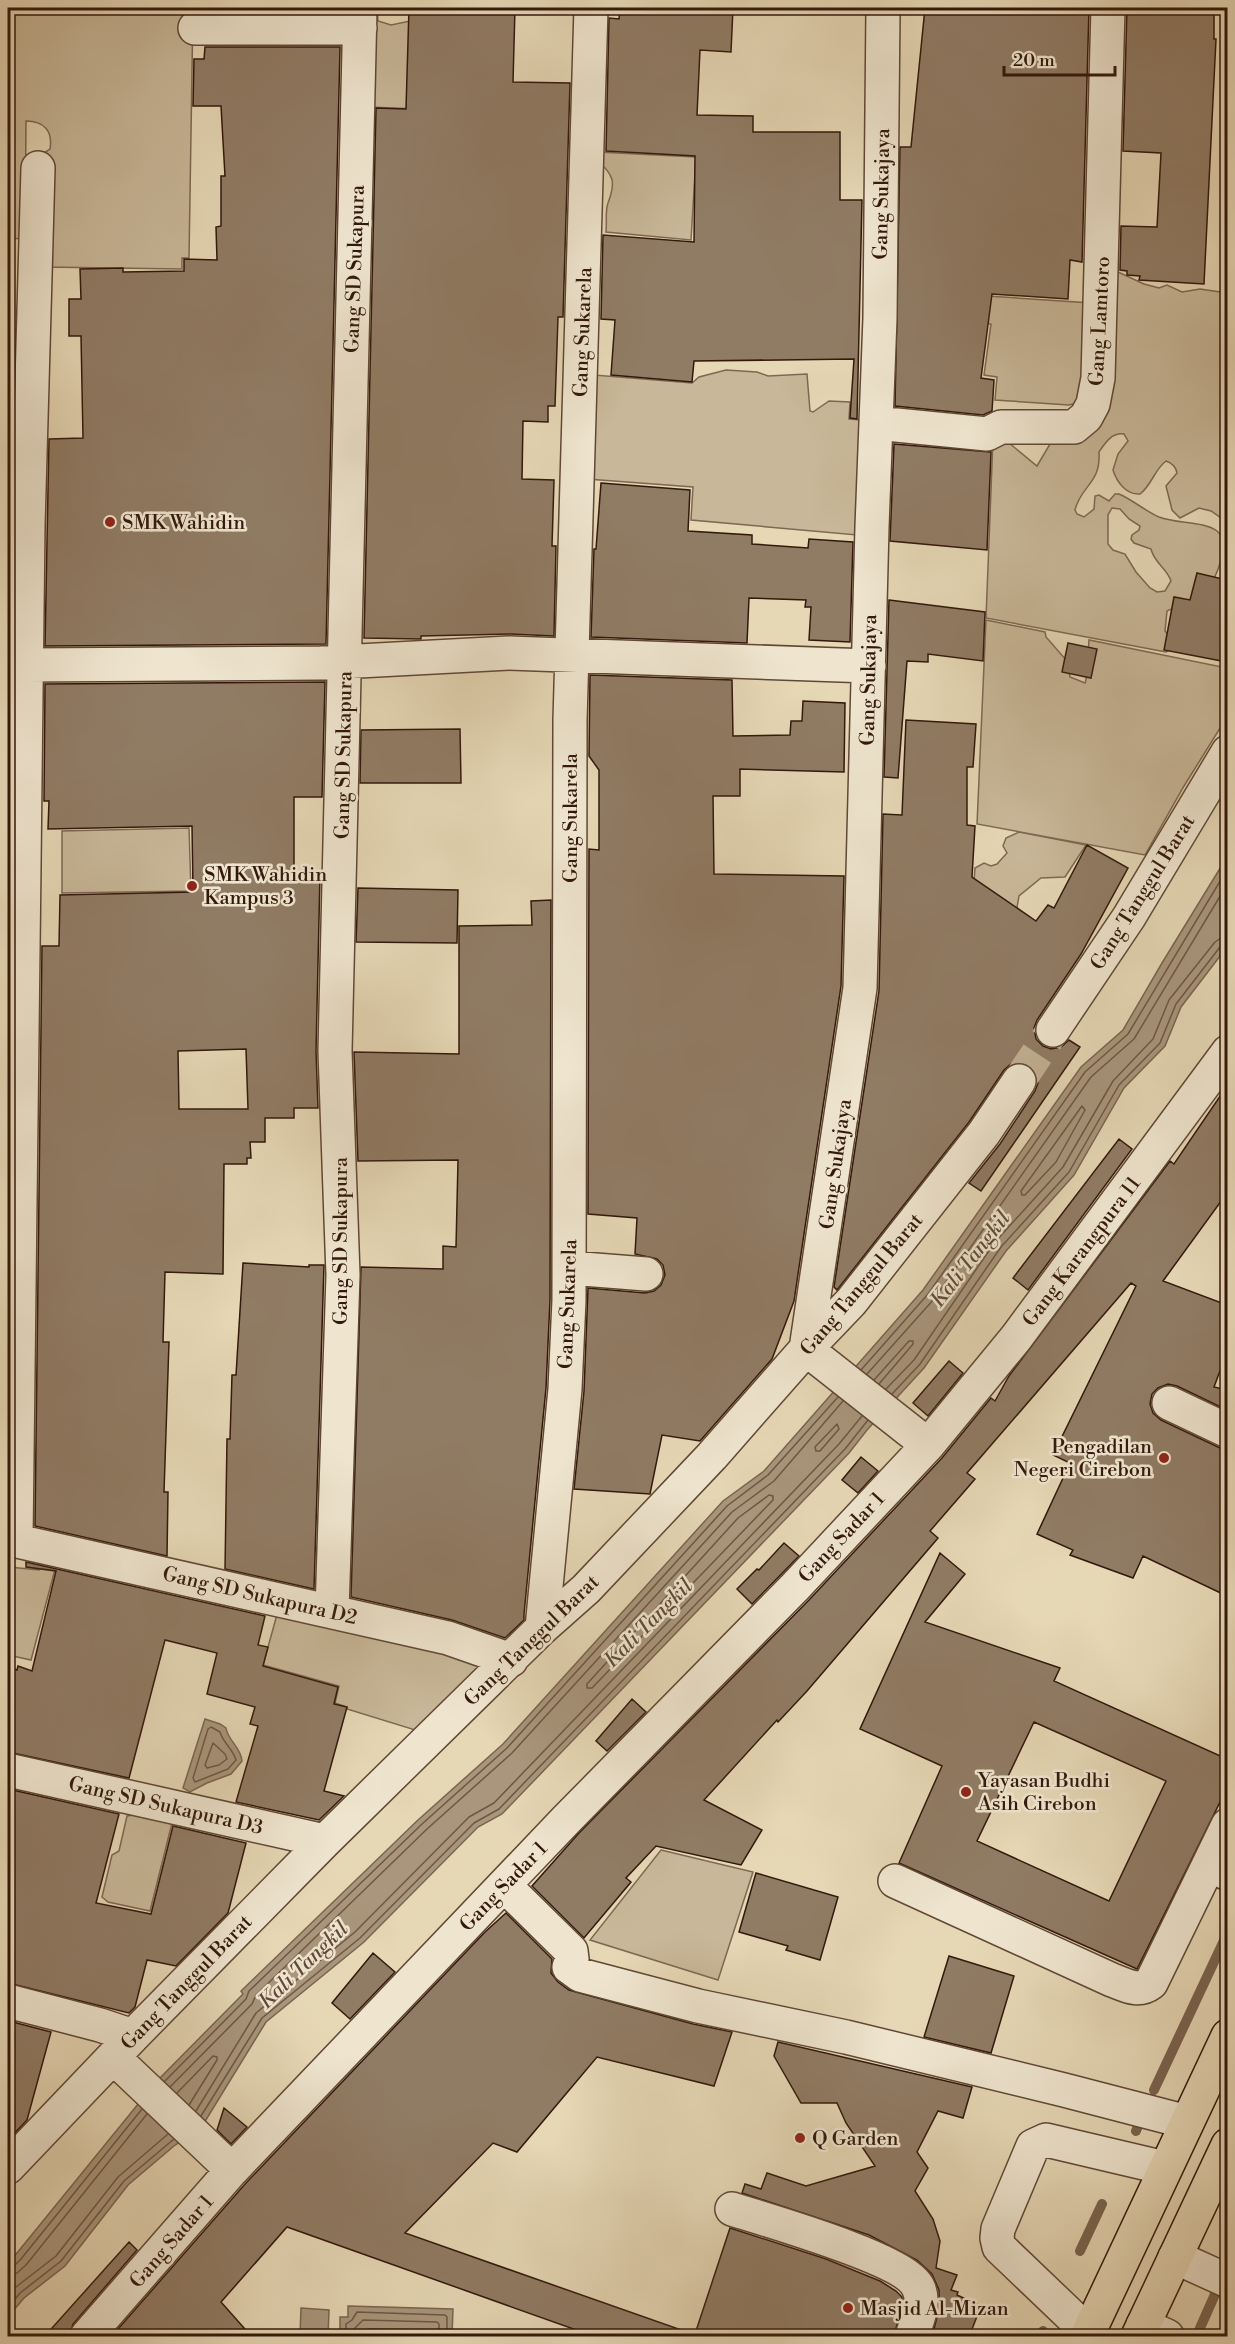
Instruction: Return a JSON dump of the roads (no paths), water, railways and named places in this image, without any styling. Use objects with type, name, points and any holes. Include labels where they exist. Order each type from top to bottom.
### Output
[{"type":"main road","points":[[1088,2335],[1227,2036]]},
{"type":"main road","points":[[1150,2333],[1175,2257],[1227,2145]]},
{"type":"street","name":"Gang Sukarela","points":[[542,1628],[565,1389],[570,1268],[570,720],[591,8]]},
{"type":"street","name":"Gang Sukajaya","points":[[815,1356],[860,988],[880,318],[883,8]]},
{"type":"street","name":"Gang Lamtoro","points":[[876,423],[987,434],[1001,427],[1074,427],[1086,417],[1093,404],[1098,378],[1108,8]]},
{"type":"street","points":[[195,28],[360,18]]},
{"type":"street","name":"Gang SD Sukapura","points":[[332,1611],[343,1275],[336,1052],[360,18]]},
{"type":"street","points":[[12,1540],[28,664],[28,526],[38,168]]},
{"type":"street","points":[[28,664],[309,663],[508,653],[869,666]]},
{"type":"street","name":"Gang Tanggul Barat","points":[[1053,1030],[1129,917],[1227,752]]},
{"type":"street","name":"Gang Karangpura 11","points":[[921,1439],[1016,1338],[1227,1052]]},
{"type":"street","name":"Gang Tanggul Barat","points":[[8,2167],[124,2055],[325,1841],[542,1628],[586,1589],[712,1456],[815,1356],[866,1283],[984,1133],[1019,1081]]},
{"type":"street","points":[[570,1268],[646,1274]]},
{"type":"street","points":[[815,1356],[921,1439]]},
{"type":"street","points":[[1169,1403],[1227,1431]]},
{"type":"street","name":"Gang Sadar 1","points":[[87,2337],[225,2164],[504,1885],[795,1587],[921,1439]]},
{"type":"street","name":"Gang SD Sukapura D2","points":[[12,1540],[448,1638],[511,1660]]},
{"type":"street","name":"Gang SD Sukapura D3","points":[[8,1770],[325,1841]]},
{"type":"street","points":[[895,1881],[1112,1980],[1136,1989],[1144,1988],[1151,1983],[1218,1869],[1227,1825]]},
{"type":"street","points":[[504,1885],[571,1951],[572,1959],[569,1967],[580,1975],[698,2006],[846,2037],[1053,2087],[1187,2122]]},
{"type":"street","points":[[8,2001],[100,2025],[124,2055],[225,2164]]},
{"type":"street","points":[[1088,2335],[999,2247],[998,2229],[1033,2146],[1046,2140],[1165,2168]]},
{"type":"street","points":[[732,2209],[862,2253],[910,2277],[918,2286],[922,2300],[912,2337]]},
{"type":"street","points":[[1175,2257],[1227,2281]]},
{"type":"water","name":"Kali Tangkil","points":[[1227,857],[1227,947],[1181,1007],[1165,1046],[1124,1088],[1074,1175],[1006,1251],[924,1368],[849,1453],[502,1814],[478,1827],[364,1942],[266,2022],[201,2128],[174,2146],[128,2185],[65,2266],[24,2298],[8,2317],[8,2264],[156,2082],[243,1994],[241,1991],[418,1820],[503,1744],[723,1501],[764,1471],[923,1290],[1081,1067],[1123,1030]]},
{"type":"water","points":[[205,1719],[226,1728],[242,1761],[231,1774],[190,1792],[183,1788]]},
{"type":"water","points":[[348,2306],[453,2309],[452,2336],[340,2336],[340,2317],[348,2317]]},
{"type":"water","points":[[301,2308],[329,2310],[328,2336],[300,2336]]},
{"type":"waterway","points":[[1154,2090],[1228,1932]]},
{"type":"waterway","points":[[1136,2131],[1142,2116]]},
{"type":"waterway","points":[[1080,2251],[1102,2204]]},
{"type":"waterway","points":[[1200,2328],[1216,2292]]},
{"type":"waterway","points":[[1040,2336],[1043,2331]]},
{"type":"tunnel","points":[[1019,1081],[1053,1030]]},
{"type":"place","name":"SMK Wahidin","points":[[110,522]]},
{"type":"place","name":"SMK Wahidin Kampus 3","points":[[192,886]]},
{"type":"place","name":"Pengadilan Negeri Cirebon","points":[[1164,1458]]},
{"type":"place","name":"Yayasan Budhi Asih Cirebon","points":[[966,1792]]},
{"type":"place","name":"Q Garden","points":[[800,2138]]},
{"type":"place","name":"Masjid Al-Mizan","points":[[848,2308]]}]
